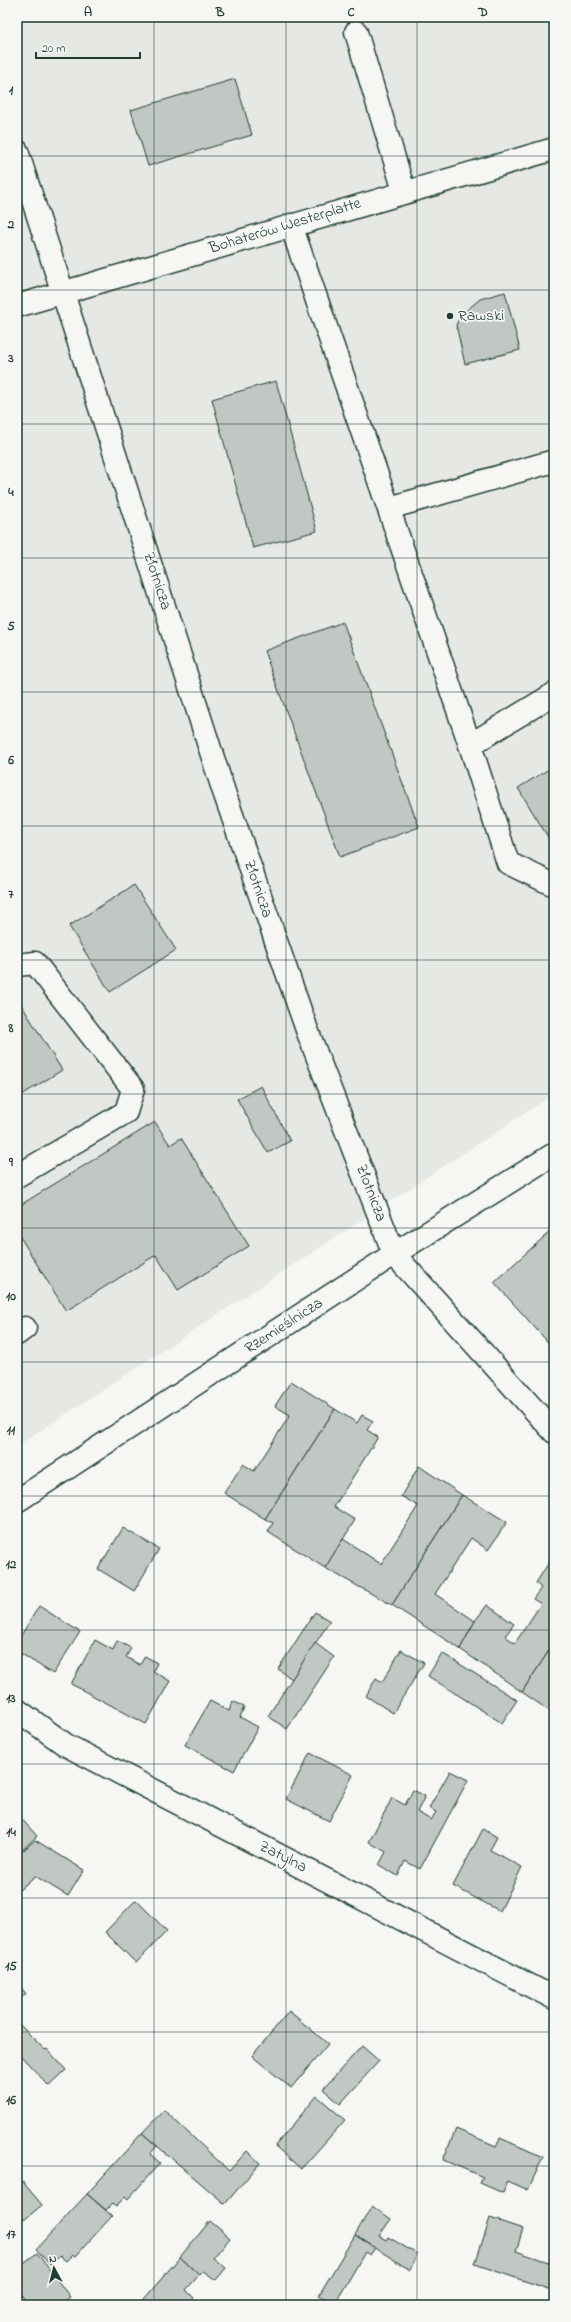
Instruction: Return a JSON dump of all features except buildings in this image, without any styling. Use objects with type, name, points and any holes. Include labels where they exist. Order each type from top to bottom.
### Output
[{"type":"street","points":[[356,32],[404,191]]},
{"type":"street","name":"Bohaterów Westerplatte","points":[[17,306],[404,191],[554,149]]},
{"type":"street","name":"Złotnicza","points":[[17,151],[64,292],[224,792],[308,1030],[394,1254],[554,1432]]},
{"type":"street","points":[[291,225],[470,744],[508,863],[554,885]]},
{"type":"street","points":[[389,508],[554,461]]},
{"type":"street","points":[[470,744],[554,694]]},
{"type":"street","points":[[17,965],[35,963],[133,1089],[126,1112],[17,1176]]},
{"type":"street","name":"Rzemieślnicza","points":[[17,1500],[394,1254],[554,1154]]},
{"type":"street","name":"Zatylna","points":[[17,1710],[66,1745],[554,1998]]},
{"type":"shaded area","points":[[17,17],[554,17],[554,1094],[17,1446]]},
{"type":"place","name":"Rawski","points":[[450,316]]}]
